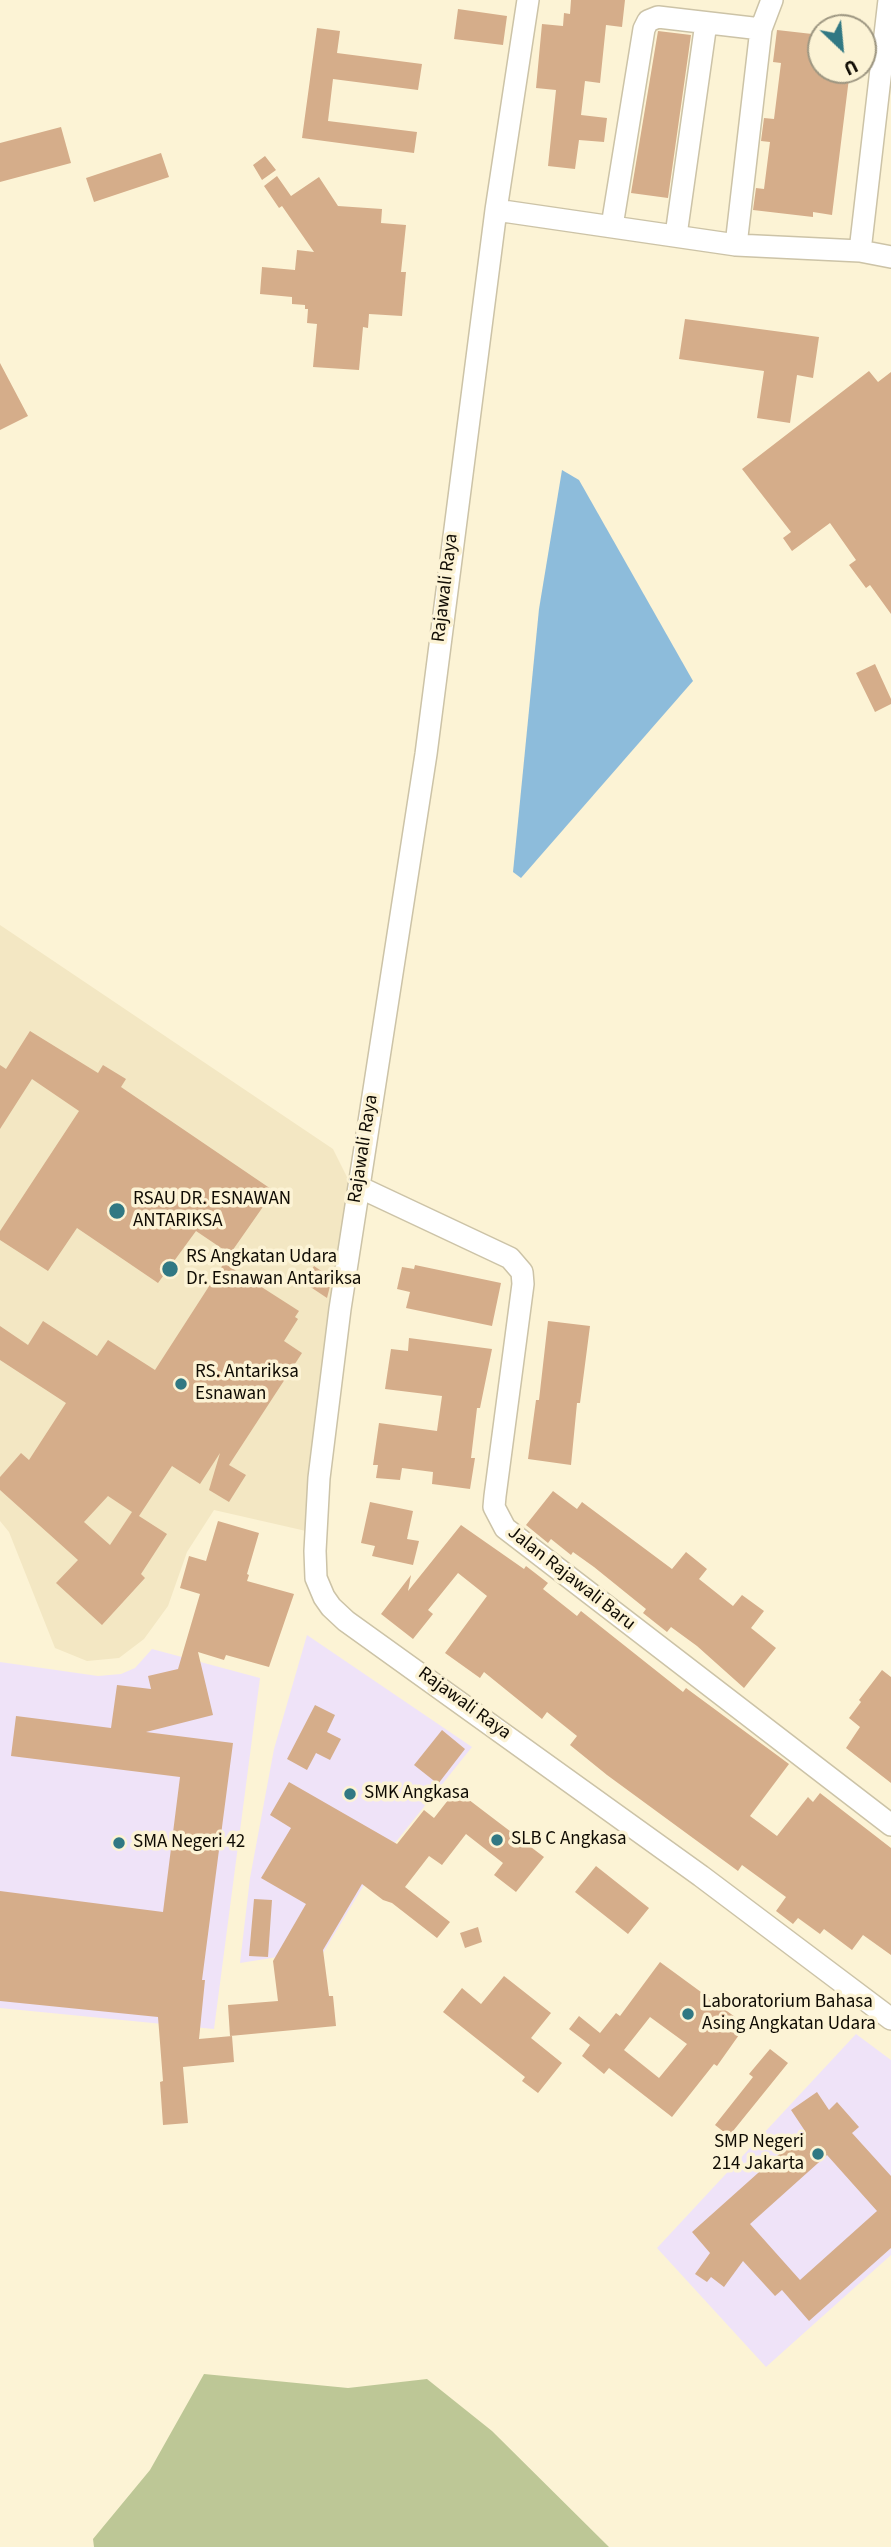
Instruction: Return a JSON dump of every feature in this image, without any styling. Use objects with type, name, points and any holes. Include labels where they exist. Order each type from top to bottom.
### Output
[{"type":"street","name":"Rajawali Raya","points":[[528,0],[496,210],[426,754],[340,1309],[319,1478],[315,1567],[318,1587],[331,1607],[346,1621],[690,1868],[891,2019]]},
{"type":"street","points":[[736,245],[761,29],[772,0]]},
{"type":"street","points":[[496,210],[736,245],[880,257],[889,0]]},
{"type":"street","points":[[612,226],[646,24],[654,18],[761,29]]},
{"type":"street","points":[[676,235],[706,23]]},
{"type":"street","name":"Jalan Rajawali Baru","points":[[359,1186],[510,1258],[522,1272],[523,1284],[494,1507],[505,1528],[891,1825]]},
{"type":"shaded area","name":"RS Angkatan Udara Dr. Esnawan Antariksa","points":[[0,925],[333,1149],[351,1185],[306,1531],[214,1510],[187,1552],[168,1606],[144,1639],[119,1658],[87,1661],[55,1648],[9,1532],[0,1521]]},
{"type":"shaded area","name":"SMK Angkasa","points":[[307,1635],[472,1747],[395,1843],[391,1840],[323,1953],[240,1963],[250,1878],[274,1749]]},
{"type":"shaded area","name":"SMA Negeri 42","points":[[152,1649],[260,1678],[214,2029],[0,2008],[0,1662],[98,1676],[121,1674],[135,1668]]},
{"type":"shaded area","name":"SMP Negeri 214 Jakarta","points":[[856,2034],[891,2060],[891,2255],[766,2367],[657,2248]]},
{"type":"green space","points":[[204,2374],[348,2388],[427,2379],[492,2431],[609,2547],[94,2547],[93,2539],[150,2470]]},
{"type":"water","points":[[562,470],[579,480],[693,681],[521,878],[513,872],[539,609]]},
{"type":"building","points":[[571,0],[625,0],[622,27],[606,25],[600,83],[585,81],[581,115],[607,118],[604,142],[579,140],[575,169],[548,166],[556,90],[536,88],[542,24],[563,26],[564,13],[570,14]]},
{"type":"building","points":[[458,9],[507,16],[503,45],[454,39]]},
{"type":"building","points":[[317,28],[340,31],[337,53],[422,64],[418,90],[333,79],[328,121],[417,132],[414,153],[302,138]]},
{"type":"building","points":[[777,30],[807,33],[807,84],[848,84],[832,215],[813,212],[813,217],[753,210],[756,188],[764,189],[770,142],[761,141],[764,118],[774,119],[781,63],[773,62]]},
{"type":"building","points":[[658,31],[691,35],[668,198],[631,193]]},
{"type":"building","points":[[61,127],[71,163],[0,182],[0,143]]},
{"type":"building","points":[[161,153],[169,177],[94,202],[86,178]]},
{"type":"building","points":[[265,156],[276,170],[262,180],[253,165]]},
{"type":"building","points":[[277,176],[291,196],[319,177],[338,206],[382,209],[381,223],[406,225],[401,272],[406,272],[402,316],[369,314],[368,328],[363,327],[359,370],[313,367],[317,324],[307,323],[308,309],[305,309],[305,305],[292,304],[292,297],[260,294],[262,267],[295,270],[297,250],[314,252],[282,206],[279,208],[264,186]]},
{"type":"building","points":[[685,319],[819,337],[813,378],[797,375],[790,423],[757,418],[764,371],[679,359]]},
{"type":"building","points":[[0,363],[28,416],[0,430]]},
{"type":"building","points":[[869,371],[878,382],[891,372],[891,614],[870,585],[866,588],[849,565],[856,560],[830,523],[792,551],[783,538],[791,532],[742,469]]},
{"type":"building","points":[[875,664],[891,704],[875,712],[856,673]]},
{"type":"building","points":[[30,1031],[98,1073],[103,1065],[126,1079],[121,1087],[274,1191],[230,1254],[196,1231],[158,1283],[77,1228],[48,1271],[0,1240],[0,1231],[79,1111],[32,1079],[0,1129],[0,1065],[6,1069]]},
{"type":"building","points":[[224,1263],[299,1311],[295,1317],[298,1319],[284,1341],[302,1353],[229,1465],[246,1475],[229,1502],[209,1490],[220,1453],[200,1484],[172,1466],[139,1516],[167,1534],[141,1574],[145,1578],[102,1625],[56,1583],[78,1560],[0,1490],[0,1477],[21,1453],[29,1460],[66,1403],[0,1360],[0,1326],[28,1345],[43,1321],[97,1356],[108,1340],[155,1370]],"holes":[[[108,1496],[132,1512],[110,1545],[84,1522]]]},
{"type":"building","points":[[415,1265],[501,1283],[492,1326],[406,1308],[410,1292],[397,1289],[402,1267],[414,1269]]},
{"type":"building","points":[[314,1266],[332,1278],[327,1298],[303,1282]]},
{"type":"building","points":[[548,1321],[590,1326],[580,1403],[577,1403],[571,1465],[528,1459],[536,1400],[539,1400]]},
{"type":"building","points":[[409,1338],[492,1349],[480,1408],[477,1408],[471,1458],[475,1458],[470,1489],[432,1484],[433,1472],[402,1468],[400,1480],[376,1478],[378,1465],[373,1465],[379,1423],[437,1431],[442,1396],[385,1389],[391,1349],[408,1351]]},
{"type":"building","points":[[553,1491],[577,1509],[582,1502],[672,1569],[686,1552],[707,1569],[699,1579],[733,1606],[742,1595],[764,1611],[751,1628],[776,1648],[744,1688],[697,1646],[671,1627],[667,1632],[643,1613],[646,1609],[594,1567],[573,1552],[571,1555],[551,1539],[548,1543],[526,1525]]},
{"type":"building","points":[[370,1502],[413,1511],[407,1539],[419,1541],[413,1565],[372,1556],[375,1546],[361,1543]]},
{"type":"building","points":[[218,1521],[259,1533],[247,1581],[294,1594],[269,1667],[226,1655],[224,1660],[198,1652],[213,1715],[146,1732],[233,1743],[202,1980],[205,1980],[199,2039],[232,2036],[234,2062],[183,2067],[188,2123],[163,2125],[158,2017],[0,2001],[0,1891],[163,1912],[180,1777],[11,1756],[16,1716],[111,1728],[117,1685],[151,1689],[148,1676],[178,1669],[200,1594],[180,1588],[189,1556],[206,1561]]},
{"type":"building","points":[[461,1525],[548,1583],[543,1589],[577,1616],[581,1611],[683,1692],[686,1688],[789,1764],[750,1816],[777,1836],[808,1797],[813,1802],[820,1793],[891,1848],[891,1955],[863,1935],[852,1950],[824,1929],[820,1934],[798,1918],[793,1924],[776,1911],[786,1897],[742,1865],[738,1871],[607,1775],[570,1745],[577,1736],[547,1712],[542,1719],[484,1672],[480,1678],[445,1653],[487,1596],[458,1573],[428,1610],[433,1614],[413,1639],[381,1614],[411,1575],[408,1591]]},
{"type":"building","points":[[882,1670],[891,1677],[891,1783],[846,1748],[860,1727],[849,1718]]},
{"type":"building","points":[[315,1705],[335,1715],[327,1732],[341,1739],[330,1760],[316,1753],[307,1770],[287,1759]]},
{"type":"building","points":[[442,1730],[465,1749],[438,1784],[414,1765]]},
{"type":"building","points":[[289,1782],[397,1844],[424,1810],[434,1818],[456,1790],[544,1857],[516,1892],[494,1875],[503,1863],[466,1834],[442,1865],[429,1856],[405,1887],[450,1922],[437,1938],[392,1903],[383,1900],[362,1884],[323,1950],[329,1996],[333,1996],[336,2026],[230,2036],[228,2005],[278,2001],[273,1961],[306,1904],[261,1878],[291,1828],[270,1815]]},
{"type":"building","points":[[596,1866],[649,1908],[628,1934],[575,1892]]},
{"type":"building","points":[[254,1899],[272,1900],[268,1957],[249,1956]]},
{"type":"building","points":[[478,1927],[482,1942],[465,1948],[460,1933]]},
{"type":"building","points":[[660,1962],[746,2025],[717,2066],[714,2064],[672,2117],[609,2068],[604,2074],[582,2056],[590,2045],[569,2029],[579,2016],[600,2033],[616,2013],[620,2016]],"holes":[[[650,2017],[687,2044],[659,2078],[624,2050]]]},
{"type":"building","points":[[504,1976],[551,2013],[531,2038],[562,2063],[538,2093],[522,2081],[525,2077],[443,2012],[462,1988],[481,2004]]},
{"type":"building","points":[[770,2049],[788,2063],[729,2136],[715,2125],[753,2077],[749,2074]]},
{"type":"building","points":[[817,2092],[829,2110],[837,2102],[859,2127],[852,2133],[891,2176],[891,2248],[809,2321],[782,2290],[775,2296],[743,2261],[724,2287],[711,2277],[707,2282],[695,2274],[710,2253],[692,2232],[805,2131],[791,2110]],"holes":[[[827,2155],[877,2211],[800,2280],[750,2224]]]},
{"type":"place","name":"RSAU DR. ESNAWAN ANTARIKSA","points":[[117,1211]]},
{"type":"place","name":"RS Angkatan Udara Dr. Esnawan Antariksa","points":[[170,1269]]},
{"type":"place","name":"RS. Antariksa Esnawan","points":[[181,1384]]},
{"type":"place","name":"SMK Angkasa","points":[[350,1794]]},
{"type":"place","name":"SLB C Angkasa","points":[[497,1840]]},
{"type":"place","name":"SMA Negeri 42","points":[[119,1843]]},
{"type":"place","name":"Laboratorium Bahasa Asing Angkatan Udara","points":[[688,2014]]},
{"type":"place","name":"SMP Negeri 214 Jakarta","points":[[818,2154]]}]
